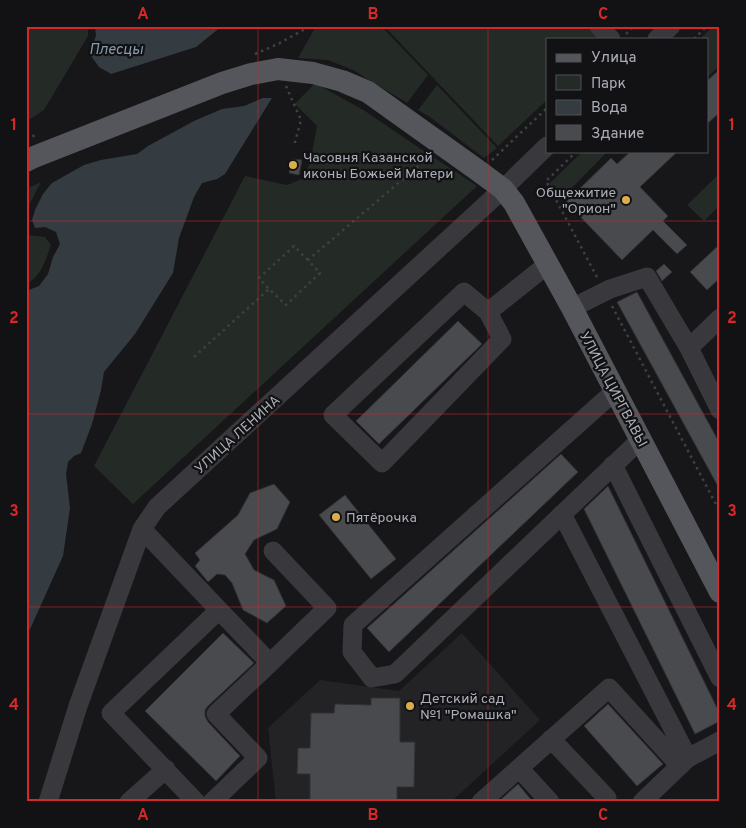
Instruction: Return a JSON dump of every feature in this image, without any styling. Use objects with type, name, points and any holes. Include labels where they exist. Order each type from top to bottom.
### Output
[{"type":"main road","name":"УЛИЦА ЦИРГВАВЫ","points":[[26,161],[222,83],[251,74],[278,69],[313,73],[342,81],[368,92],[480,172],[503,190],[514,203],[572,308],[720,592]]},
{"type":"street","points":[[599,26],[610,38]]},
{"type":"street","points":[[658,38],[671,26]]},
{"type":"street","name":"УЛИЦА ЛЕНИНА","points":[[48,802],[78,706],[142,529],[157,507],[503,190],[546,147]]},
{"type":"street","points":[[488,312],[548,264]]},
{"type":"street","points":[[572,308],[604,292],[647,277],[689,348],[720,410]]},
{"type":"street","points":[[464,292],[488,312],[502,339],[382,463],[333,415],[464,292]]},
{"type":"street","points":[[689,348],[720,318]]},
{"type":"street","points":[[615,391],[352,625],[352,652],[372,678],[395,674],[640,440]]},
{"type":"street","points":[[613,465],[720,678]]},
{"type":"street","points":[[562,514],[684,762]]},
{"type":"street","points":[[142,529],[270,663]]},
{"type":"street","points":[[212,802],[258,758],[216,714],[327,608],[273,551]]},
{"type":"street","points":[[196,802],[166,768],[112,713],[219,610]]},
{"type":"street","points":[[481,802],[609,688],[684,762]]},
{"type":"street","points":[[551,739],[607,798],[603,802]]},
{"type":"street","points":[[642,802],[684,762],[720,741]]},
{"type":"street","points":[[128,802],[166,768]]},
{"type":"street","points":[[519,768],[550,802]]},
{"type":"path","points":[[622,38],[634,26]]},
{"type":"path","points":[[695,38],[707,26]]},
{"type":"path","points":[[278,69],[300,120],[294,146]]},
{"type":"path","points":[[480,172],[546,109]]},
{"type":"path","points":[[308,260],[442,145]]},
{"type":"path","points":[[575,152],[546,181],[720,512]]},
{"type":"path","points":[[294,246],[308,260],[320,274],[286,305],[259,278],[294,246]]},
{"type":"path","points":[[194,357],[269,289]]},
{"type":"shaded area","name":"Детский сад №1 \"Ромашка\"","points":[[462,633],[540,720],[451,802],[276,802],[268,728],[320,680],[399,691]]},
{"type":"green space","points":[[26,26],[88,26],[88,36],[44,110],[26,122]]},
{"type":"green space","points":[[316,26],[381,26],[428,75],[407,103],[353,70],[328,60],[298,58]]},
{"type":"green space","points":[[384,26],[590,26],[600,38],[546,38],[546,101],[498,146]]},
{"type":"green space","points":[[713,26],[720,28],[720,66],[708,76],[708,38],[701,38]]},
{"type":"green space","points":[[315,83],[365,111],[477,186],[133,504],[94,466],[245,176],[287,185],[302,179],[310,163],[317,126],[295,104]]},
{"type":"green space","points":[[437,85],[497,148],[484,158],[418,110]]},
{"type":"green space","points":[[582,152],[603,152],[605,154],[562,198],[549,184]]},
{"type":"green space","points":[[717,176],[720,179],[720,205],[704,221],[687,205]]},
{"type":"green space","points":[[41,182],[26,211],[26,189]]},
{"type":"green space","points":[[26,211],[28,235],[45,237],[51,245],[45,262],[36,277],[26,284]]},
{"type":"water","name":"Плесцы","points":[[95,26],[222,26],[196,47],[111,74],[99,67],[89,53],[96,36]]},
{"type":"water","points":[[263,98],[272,98],[225,174],[217,179],[202,183],[194,197],[179,238],[173,273],[135,334],[104,372],[92,424],[81,453],[74,456],[68,462],[66,474],[70,508],[63,556],[26,638],[26,291],[39,286],[48,274],[53,257],[60,244],[56,232],[45,227],[35,228],[32,220],[35,210],[43,194],[52,183],[84,165],[137,154],[194,121],[222,109],[244,106]]},
{"type":"building","points":[[720,69],[720,112],[708,123],[708,80]]},
{"type":"building","points":[[630,152],[677,152],[640,187],[668,216],[663,221],[687,245],[677,254],[653,230],[622,260],[566,202],[611,158],[617,164]]},
{"type":"building","points":[[292,159],[302,160],[299,175],[289,173]]},
{"type":"building","points":[[720,244],[720,278],[707,290],[690,272]]},
{"type":"building","points":[[664,264],[672,272],[662,281],[656,271]]},
{"type":"building","points":[[637,292],[720,444],[720,490],[617,302]]},
{"type":"building","points":[[458,321],[482,344],[379,444],[356,421]]},
{"type":"building","points":[[561,454],[578,472],[389,652],[367,628]]},
{"type":"building","points":[[274,484],[290,502],[277,529],[254,540],[245,554],[254,570],[274,580],[286,606],[267,623],[243,610],[232,583],[225,575],[217,574],[208,582],[195,566],[200,560],[195,553],[238,515],[250,493]]},
{"type":"building","points":[[608,486],[720,714],[720,721],[695,734],[584,509]]},
{"type":"building","points":[[345,495],[396,559],[371,579],[319,515]]},
{"type":"building","points":[[223,633],[254,663],[205,710],[208,722],[240,756],[216,781],[145,711]]},
{"type":"building","points":[[371,698],[400,698],[400,742],[415,742],[414,787],[397,787],[397,802],[310,802],[310,774],[297,774],[298,748],[310,748],[311,713],[334,713],[335,704],[371,705]]},
{"type":"building","points":[[608,704],[663,764],[637,786],[584,726]]},
{"type":"building","points":[[518,784],[533,802],[498,802]]},
{"type":"place","name":"Часовня Казанской иконы Божьей Матери","points":[[293,165]]},
{"type":"place","name":"Общежитие \"Орион\"","points":[[626,200]]},
{"type":"place","name":"Пятёрочка","points":[[336,517]]},
{"type":"place","name":"Детский сад №1 \"Ромашка\"","points":[[410,706]]}]
